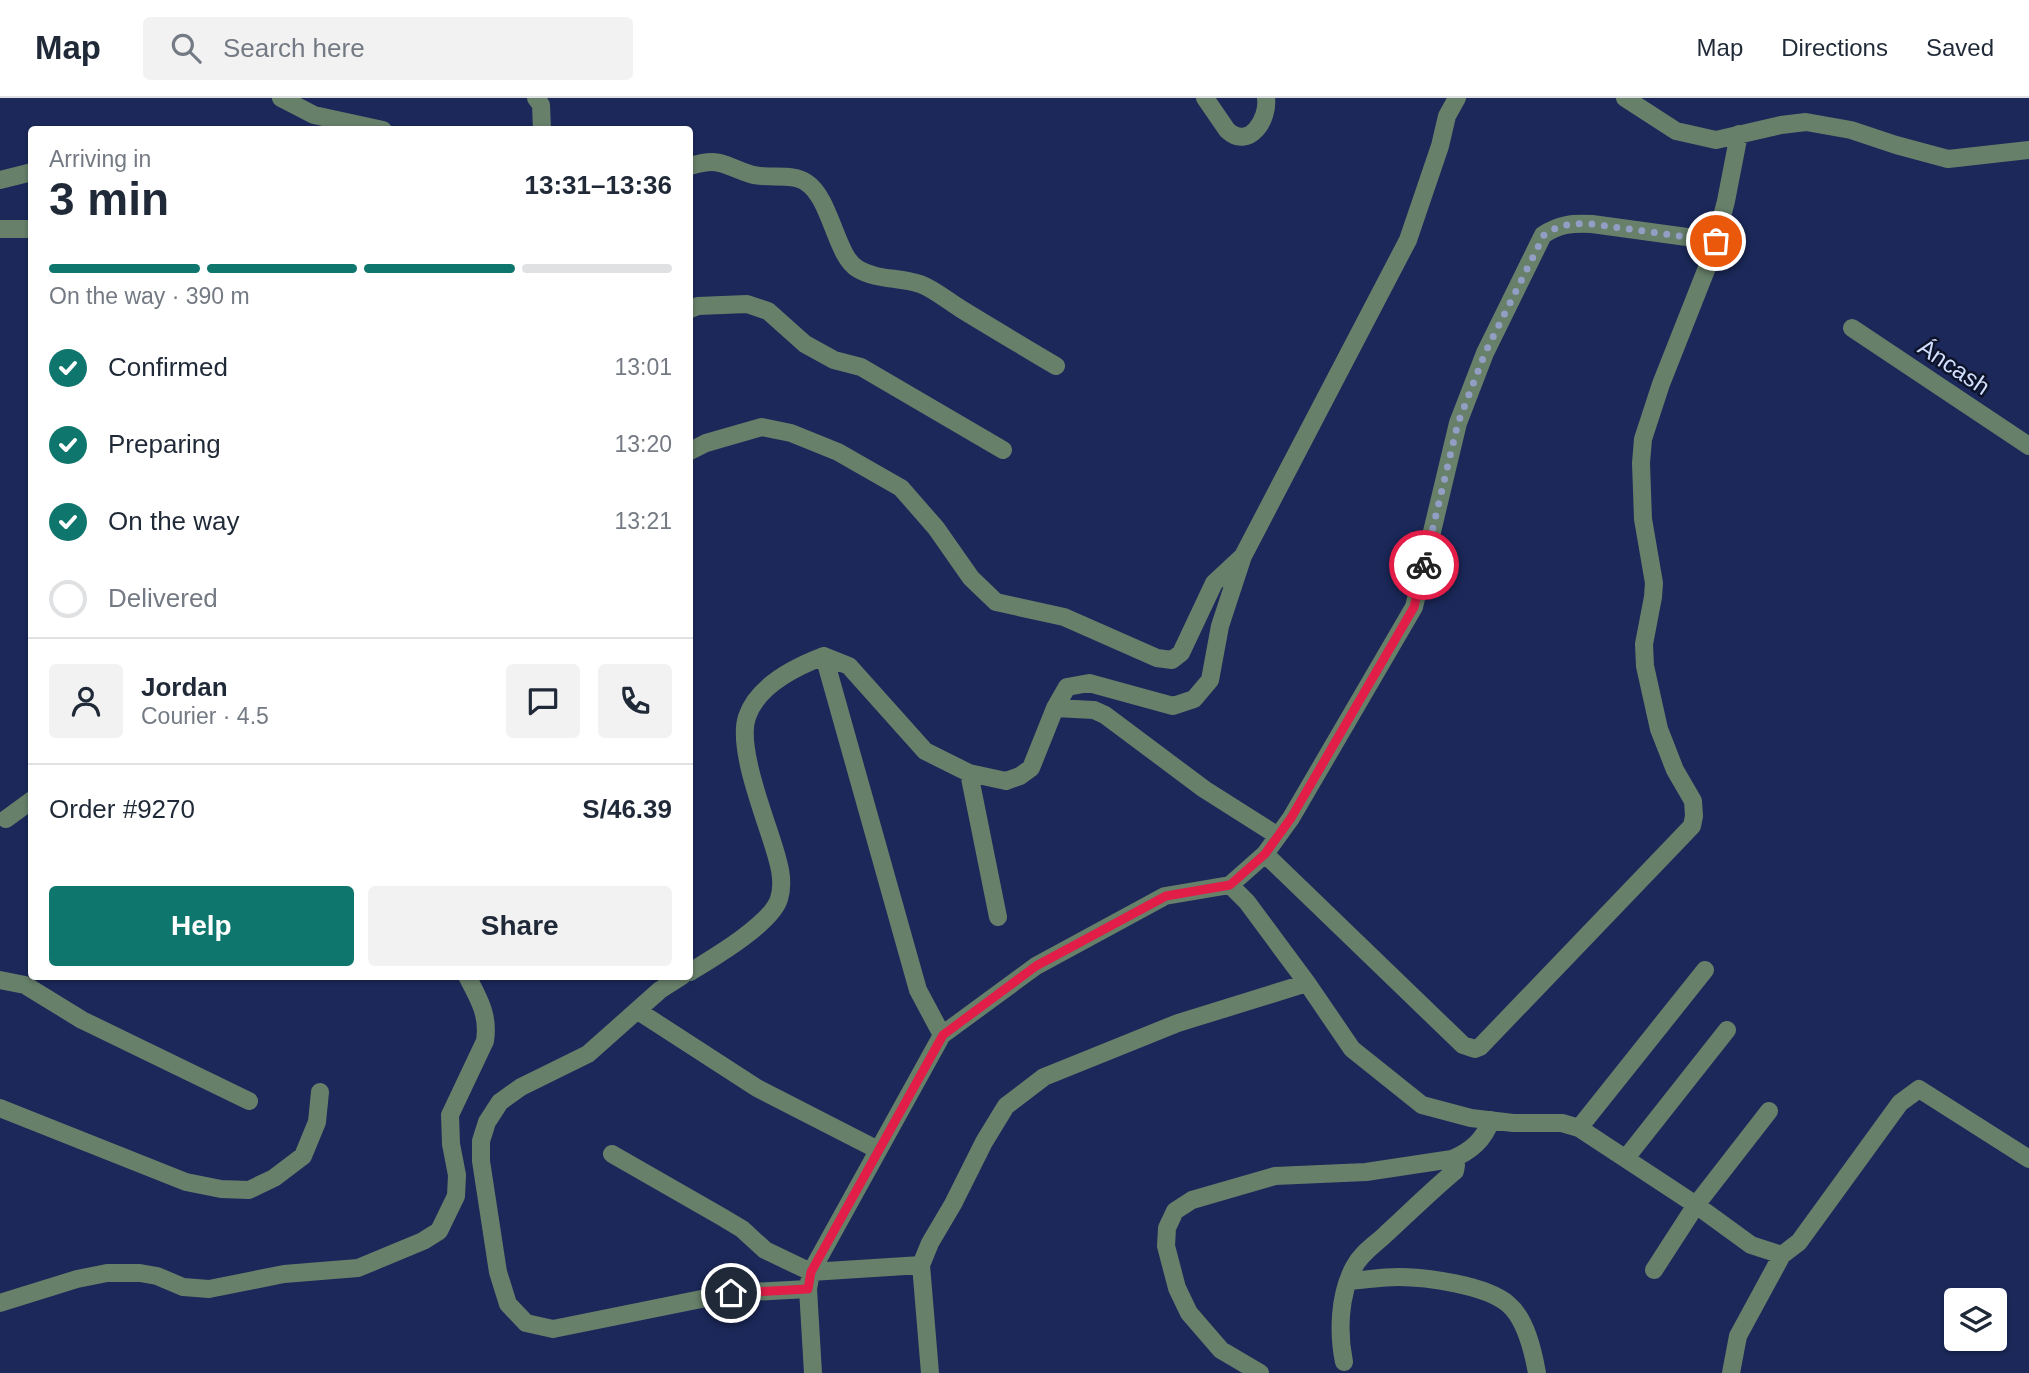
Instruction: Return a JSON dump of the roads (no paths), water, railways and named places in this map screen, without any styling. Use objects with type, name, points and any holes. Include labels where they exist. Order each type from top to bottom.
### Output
[{"type":"street","points":[[281,98],[314,115],[365,126]]},
{"type":"street","points":[[537,98],[541,105],[542,126]]},
{"type":"street","points":[[1205,98],[1227,130],[1242,138],[1251,135],[1262,123],[1266,98]]},
{"type":"street","points":[[693,970],[770,916],[779,899],[782,877],[753,780],[745,736],[746,718],[753,704],[771,685],[804,664],[824,656],[849,666],[925,751],[969,773],[1006,781],[1031,768],[1055,708],[1067,687],[1089,683],[1173,706],[1194,699],[1210,680],[1220,625],[1243,556],[1408,240],[1440,146],[1447,116],[1457,98]]},
{"type":"street","points":[[1625,98],[1676,131],[1716,140],[1806,122],[1851,130],[1948,159],[2029,150]]},
{"type":"street","points":[[1265,854],[1463,1045],[1475,1049],[1480,1047],[1692,826],[1693,801],[1675,770],[1659,729],[1645,666],[1644,645],[1654,583],[1643,519],[1643,439],[1661,384],[1716,241],[1738,134]]},
{"type":"street","points":[[693,165],[707,161],[722,162],[752,175],[794,178],[807,183],[816,192],[846,256],[856,269],[885,278],[920,284],[1056,366]]},
{"type":"street","points":[[0,180],[28,173]]},
{"type":"street","points":[[813,1373],[809,1280],[943,1035],[1036,966],[1166,896],[1230,885],[1265,854],[1291,818],[1414,607],[1458,423],[1485,353],[1544,235],[1555,227],[1571,223],[1716,241]]},
{"type":"street","points":[[0,229],[28,229]]},
{"type":"street","points":[[693,308],[747,304],[768,311],[804,345],[834,360],[861,367],[1003,450]]},
{"type":"street","name":"Áncash","points":[[1852,328],[2029,446]]},
{"type":"street","points":[[693,450],[706,443],[762,427],[791,433],[838,452],[901,488],[936,528],[971,578],[996,602],[1064,617],[1157,658],[1172,660],[1181,653],[1213,583],[1243,556]]},
{"type":"street","points":[[824,656],[918,990],[943,1035]]},
{"type":"street","points":[[1055,708],[1094,710],[1105,715],[1204,789],[1278,836]]},
{"type":"street","points":[[969,773],[998,917]]},
{"type":"street","points":[[6,819],[28,803]]},
{"type":"street","points":[[1230,885],[1247,902],[1352,1049],[1422,1105],[1471,1118],[1562,1123],[1579,1128],[1696,1205],[1751,1245],[1782,1255]]},
{"type":"street","points":[[1579,1128],[1705,970]]},
{"type":"street","points":[[0,1303],[77,1279],[107,1273],[140,1273],[157,1276],[183,1287],[209,1289],[284,1274],[358,1268],[423,1241],[439,1231],[456,1196],[457,1175],[450,1115],[485,1041],[487,1030],[484,1009],[469,980]]},
{"type":"street","points":[[676,980],[660,990],[588,1054],[521,1087],[500,1102],[487,1122],[481,1141],[481,1161],[498,1272],[508,1304],[526,1323],[553,1329],[731,1293],[921,1265]]},
{"type":"street","points":[[0,981],[30,981],[82,1020],[249,1101]]},
{"type":"street","points":[[930,1373],[921,1265],[930,1243],[1006,1106],[1044,1077],[1178,1023],[1307,983]]},
{"type":"street","points":[[638,1011],[757,1088],[878,1150]]},
{"type":"street","points":[[1626,1158],[1727,1030]]},
{"type":"street","points":[[1731,1373],[1738,1336],[1782,1255],[1799,1242],[1900,1103],[1919,1089],[2029,1159]]},
{"type":"street","points":[[0,1108],[186,1181],[221,1189],[249,1190],[274,1178],[303,1156],[317,1122],[320,1092]]},
{"type":"street","points":[[1654,1270],[1696,1205],[1769,1111]]},
{"type":"street","points":[[1260,1373],[1221,1350],[1189,1313],[1177,1288],[1166,1246],[1167,1228],[1175,1211],[1192,1199],[1275,1176],[1366,1172],[1452,1159],[1479,1142],[1492,1121]]},
{"type":"street","points":[[612,1154],[742,1229],[765,1250],[809,1280]]},
{"type":"street","points":[[1344,1362],[1340,1338],[1341,1321],[1352,1270],[1366,1251],[1455,1171],[1456,1165],[1452,1159]]},
{"type":"street","points":[[1348,1281],[1407,1278],[1493,1293],[1510,1305],[1522,1324],[1533,1351],[1537,1373]]}]
